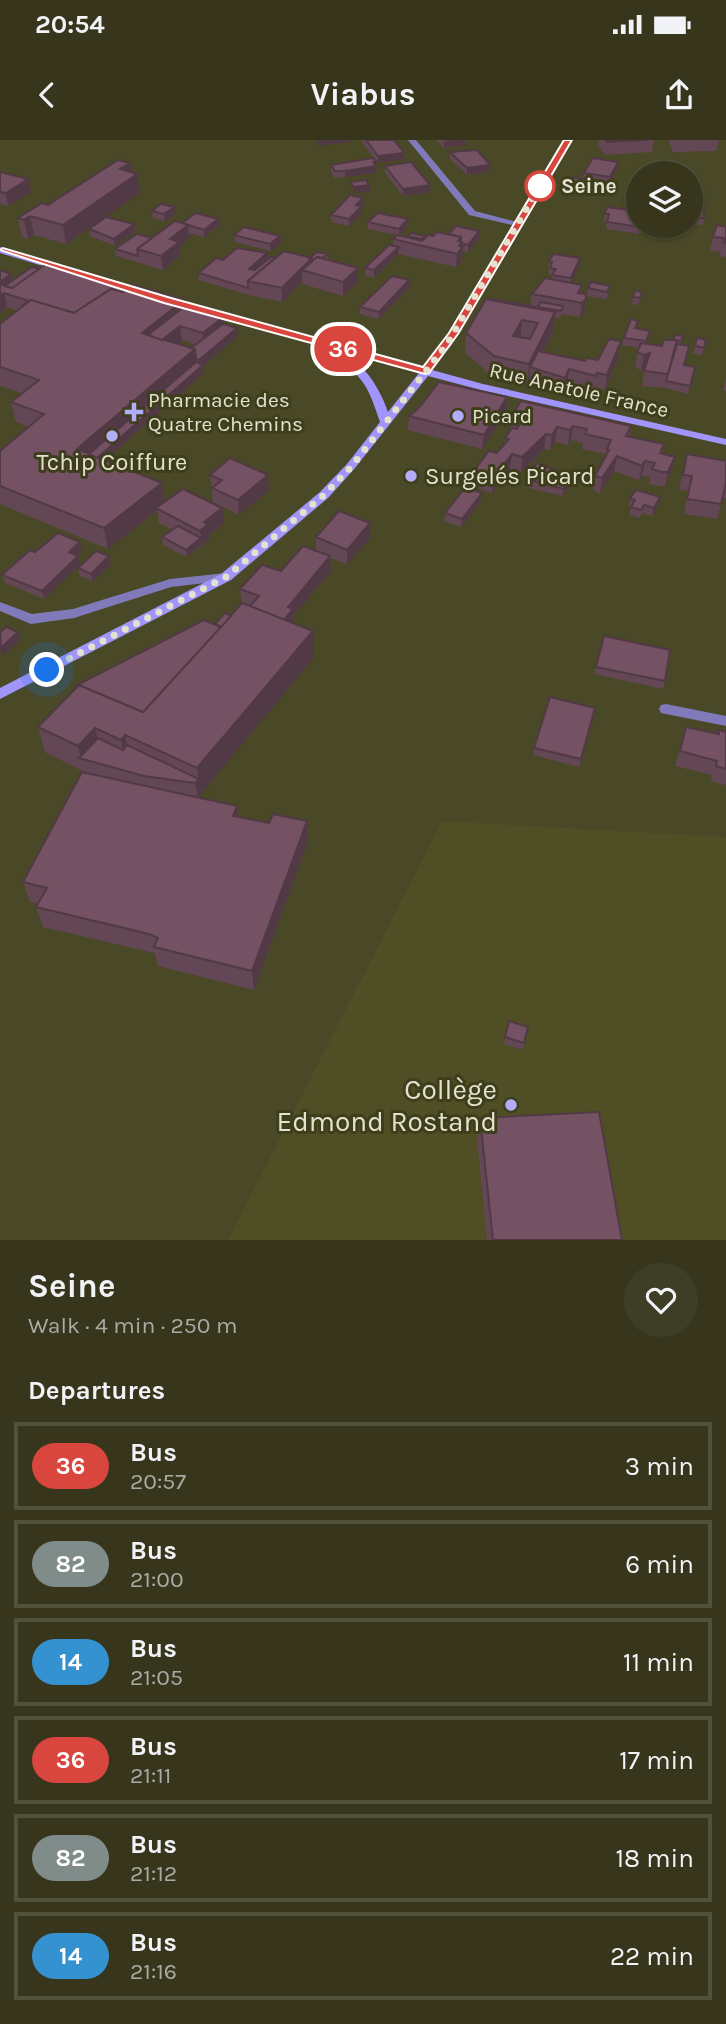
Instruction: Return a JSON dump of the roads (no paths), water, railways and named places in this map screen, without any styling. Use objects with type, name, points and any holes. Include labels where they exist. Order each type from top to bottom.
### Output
[{"type":"main road","points":[[0,694],[226,577],[324,495],[447,344],[568,140]]},
{"type":"main road","points":[[0,250],[279,331],[314,350],[341,358],[359,369],[372,382],[385,422]]},
{"type":"main road","name":"Rue Anatole France","points":[[279,331],[481,387],[726,442]]},
{"type":"street","points":[[412,140],[472,213],[518,225]]},
{"type":"street","points":[[0,606],[31,619],[74,613],[170,583],[226,577]]},
{"type":"street","points":[[666,709],[726,721]]},
{"type":"place","name":"Seine","points":[[540,186]]},
{"type":"place","name":"Pharmacie des Quatre Chemins","points":[[134,412]]},
{"type":"place","name":"Picard","points":[[458,416]]},
{"type":"place","name":"Tchip Coiffure","points":[[112,436]]},
{"type":"place","name":"Surgelés Picard","points":[[411,476]]},
{"type":"place","name":"Collège Edmond Rostand","points":[[511,1105]]}]
